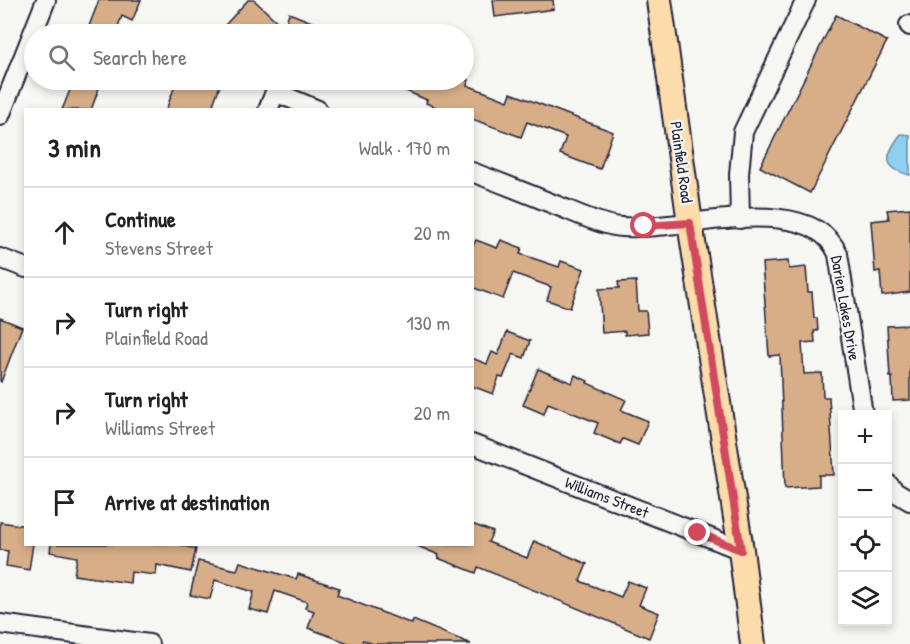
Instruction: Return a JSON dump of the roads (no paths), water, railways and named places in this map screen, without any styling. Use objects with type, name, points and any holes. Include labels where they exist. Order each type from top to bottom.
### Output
[{"type":"main road","name":"Plainfield Road","points":[[659,0],[753,644]]},
{"type":"street","points":[[36,24],[46,0]]},
{"type":"street","points":[[740,219],[743,132],[806,0]]},
{"type":"street","points":[[0,116],[24,55]]},
{"type":"street","points":[[272,101],[308,108]]},
{"type":"street","name":"Darien Lakes Drive","points":[[474,173],[594,220],[616,226],[740,219],[798,222],[810,226],[833,242],[842,273],[862,410]]},
{"type":"street","points":[[0,258],[24,267]]},
{"type":"street","name":"Williams Street","points":[[474,445],[741,550]]},
{"type":"street","points":[[892,489],[910,501]]},
{"type":"street","points":[[0,624],[149,644]]},
{"type":"water","points":[[901,134],[910,135],[910,175],[894,169],[889,160],[889,154]]}]
